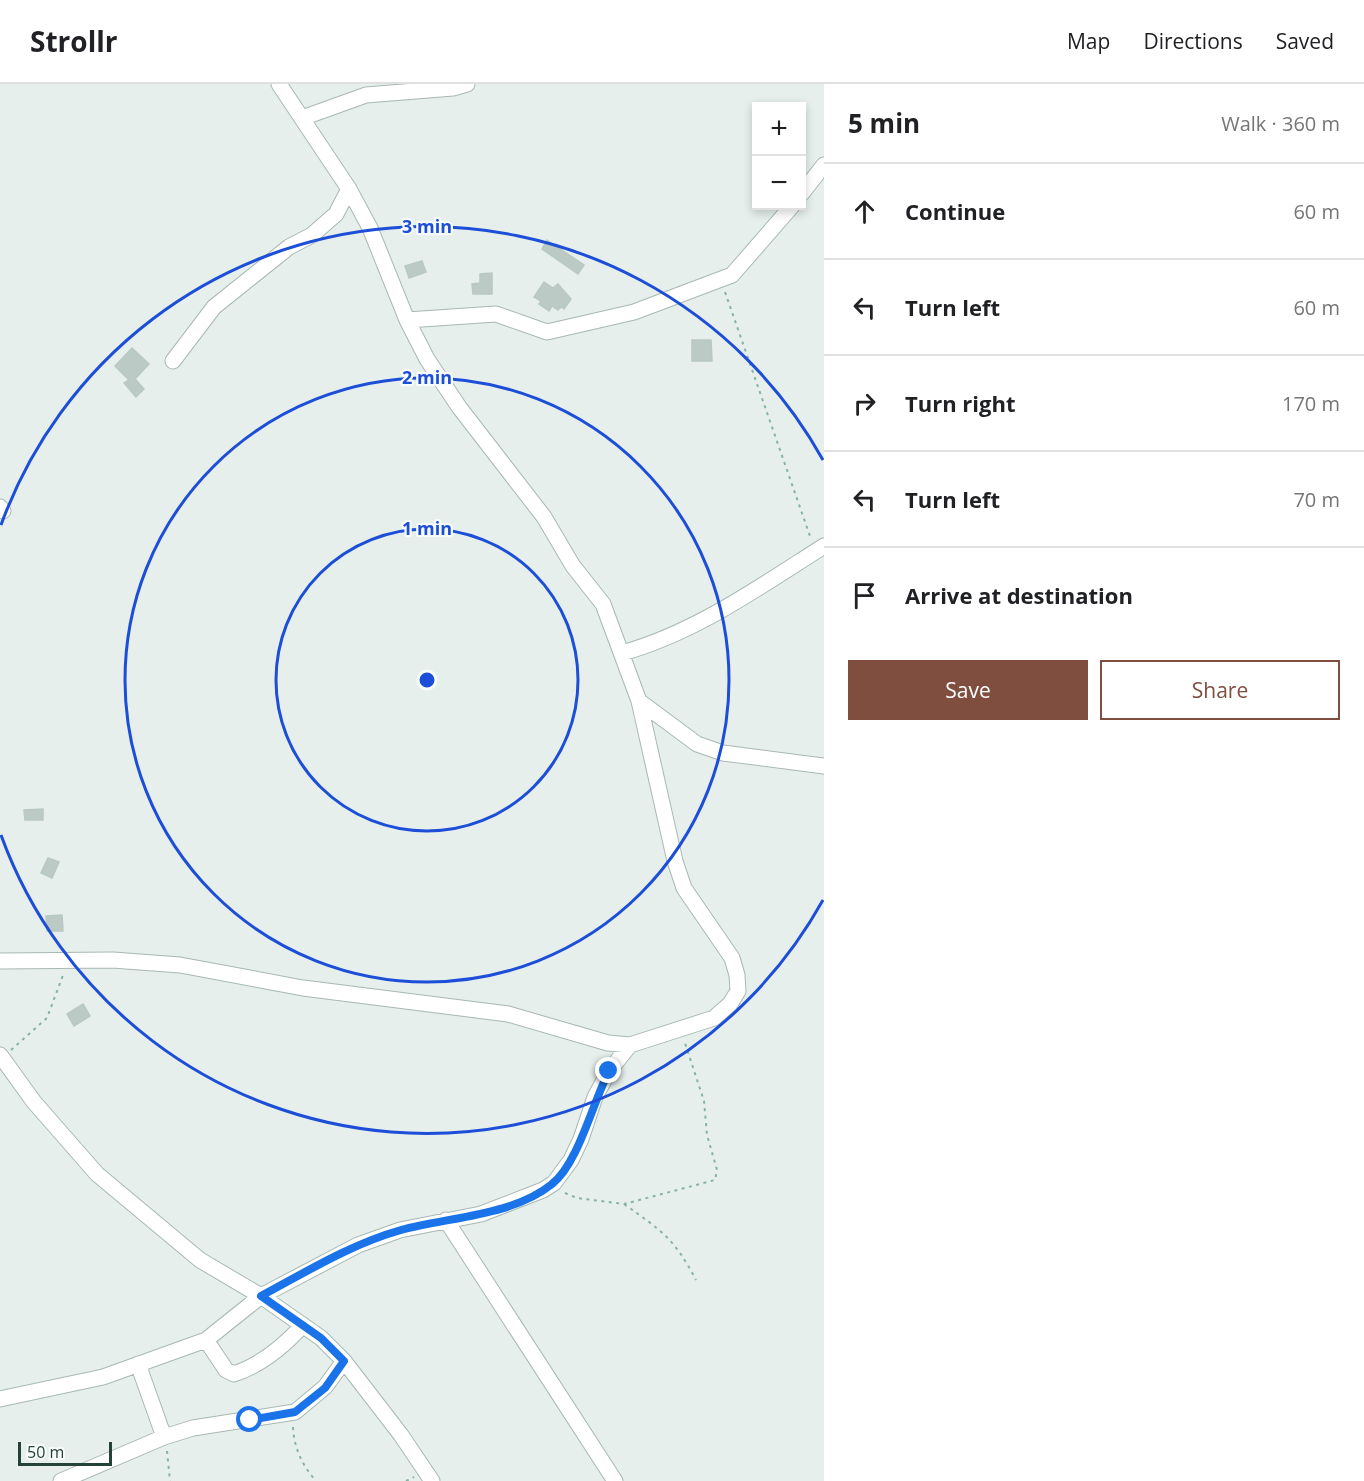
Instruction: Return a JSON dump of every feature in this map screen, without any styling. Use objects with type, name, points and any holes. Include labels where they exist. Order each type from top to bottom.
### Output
[{"type":"street","points":[[0,961],[141,960],[180,965],[303,988],[508,1014],[608,1043],[630,1045],[714,1018],[730,1004],[738,991],[737,975],[732,958],[684,888],[675,861],[639,701],[603,604],[573,566],[544,517],[459,407],[427,359],[407,320],[370,228],[349,189],[279,84]]},
{"type":"street","points":[[302,118],[366,95],[453,88],[467,84]]},
{"type":"street","points":[[806,187],[824,165]]},
{"type":"street","points":[[173,361],[214,308],[288,247],[312,235],[336,214],[349,189]]},
{"type":"street","points":[[407,320],[496,314],[547,332],[634,312],[732,275],[789,210]]},
{"type":"street","points":[[622,653],[653,645],[683,630],[820,548]]},
{"type":"street","points":[[639,701],[697,744],[705,747],[751,758],[824,766]]},
{"type":"street","points":[[0,1399],[85,1382],[206,1340],[261,1296],[358,1245],[400,1230],[481,1214],[515,1203],[554,1184],[571,1160],[581,1139],[595,1097],[609,1071],[630,1045]]},
{"type":"street","points":[[1,1056],[34,1102],[98,1174],[200,1260],[261,1296],[303,1325],[344,1361],[401,1435],[432,1481]]},
{"type":"street","points":[[446,1220],[615,1481]]},
{"type":"street","points":[[206,1340],[226,1370],[234,1374],[277,1351],[303,1325]]},
{"type":"street","points":[[61,1481],[164,1437],[193,1428],[295,1412],[325,1388],[344,1361]]},
{"type":"street","points":[[138,1364],[164,1437]]},
{"type":"path","points":[[721,281],[820,548]]},
{"type":"path","points":[[1,1056],[47,1018],[69,960]]},
{"type":"path","points":[[554,1184],[561,1192],[577,1198],[624,1204],[715,1180],[718,1175],[707,1135],[704,1101],[685,1043],[686,1027]]},
{"type":"path","points":[[624,1204],[661,1230],[679,1248],[696,1280]]},
{"type":"path","points":[[295,1412],[294,1442],[306,1470],[316,1481]]},
{"type":"path","points":[[164,1437],[170,1466],[170,1481]]},
{"type":"building","points":[[547,240],[584,265],[578,274],[542,249]]},
{"type":"building","points":[[422,261],[426,272],[409,278],[405,266]]},
{"type":"building","points":[[492,273],[492,294],[473,294],[472,284],[480,283],[480,274]]},
{"type":"building","points":[[544,282],[553,288],[558,284],[571,299],[564,309],[561,307],[558,310],[552,306],[549,311],[539,304],[541,301],[534,297]]},
{"type":"building","points":[[692,340],[711,340],[712,361],[692,361]]},
{"type":"building","points":[[132,348],[149,364],[135,379],[144,389],[136,397],[124,383],[129,380],[115,366]]},
{"type":"building","points":[[43,809],[43,820],[25,820],[24,810]]},
{"type":"building","points":[[48,858],[59,862],[52,878],[41,873]]},
{"type":"building","points":[[62,915],[63,931],[47,931],[46,916]]},
{"type":"building","points":[[83,1004],[90,1016],[74,1026],[67,1014]]},
{"type":"route","points":[[250,1420],[295,1412],[325,1388],[344,1361],[321,1338],[261,1296],[358,1245],[400,1230],[481,1214],[515,1203],[554,1184],[571,1160],[581,1139],[595,1097],[609,1071]]}]
